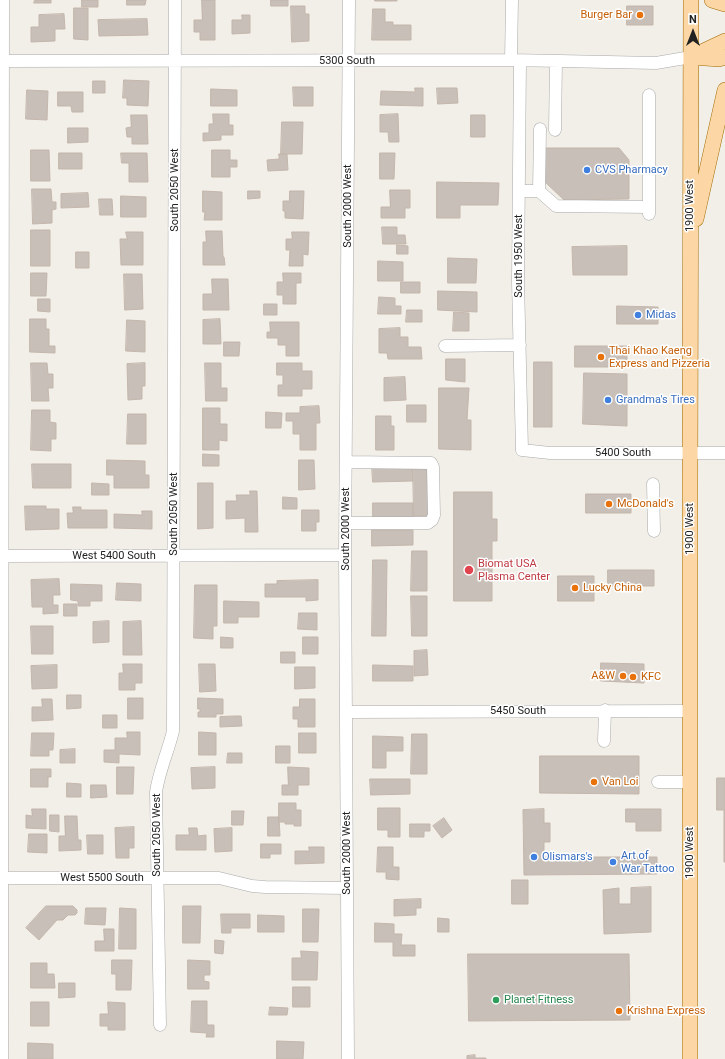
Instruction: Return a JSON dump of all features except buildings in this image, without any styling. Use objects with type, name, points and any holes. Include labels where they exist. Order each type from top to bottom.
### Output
[{"type":"main road","name":"1900 West","points":[[690,1059],[691,0]]},
{"type":"main road","points":[[712,0],[725,4]]},
{"type":"main road","points":[[690,57],[725,41]]},
{"type":"main road","points":[[690,57],[719,59],[725,57]]},
{"type":"main road","points":[[690,247],[725,90]]},
{"type":"street","points":[[2,1059],[1,615],[3,556],[1,122],[3,0]]},
{"type":"street","name":"South 2050 West","points":[[160,1025],[156,792],[158,776],[173,731],[175,0]]},
{"type":"street","name":"South 2000 West","points":[[348,1059],[345,555],[349,0]]},
{"type":"street","name":"South 1950 West","points":[[512,0],[516,60],[519,190],[518,281],[522,450]]},
{"type":"street","name":"5300 South","points":[[3,61],[516,60],[656,63],[690,57]]},
{"type":"street","points":[[555,130],[556,61]]},
{"type":"street","points":[[519,190],[539,190],[556,206],[649,211],[649,95]]},
{"type":"street","points":[[539,190],[540,129]]},
{"type":"street","points":[[445,346],[520,345]]},
{"type":"street","name":"5400 South","points":[[522,450],[550,453],[725,453]]},
{"type":"street","points":[[346,462],[431,463],[433,467],[434,515],[432,520],[428,523],[346,523]]},
{"type":"street","points":[[653,484],[654,531]]},
{"type":"street","name":"West 5400 South","points":[[3,556],[345,555]]},
{"type":"street","points":[[604,741],[605,710]]},
{"type":"street","name":"5450 South","points":[[346,712],[605,710],[690,711]]},
{"type":"street","points":[[658,782],[690,782]]},
{"type":"street","name":"West 5500 South","points":[[1,878],[219,878],[252,886],[347,888]]},
{"type":"place","name":"Burger Bar","points":[[640,15]]},
{"type":"place","name":"CVS Pharmacy","points":[[587,170]]},
{"type":"place","name":"Midas","points":[[638,315]]},
{"type":"place","name":"Thai Khao Kaeng Express and Pizzeria","points":[[601,357]]},
{"type":"place","name":"Grandma's Tires","points":[[608,400]]},
{"type":"place","name":"McDonald's","points":[[609,504]]},
{"type":"place","name":"Biomat USA Plasma Center","points":[[469,570]]},
{"type":"place","name":"Lucky China","points":[[575,588]]},
{"type":"place","name":"A&W","points":[[623,676]]},
{"type":"place","name":"KFC","points":[[633,677]]},
{"type":"place","name":"Van Loi","points":[[594,782]]},
{"type":"place","name":"Olismars's","points":[[534,857]]},
{"type":"place","name":"Art of War Tattoo","points":[[613,862]]},
{"type":"place","name":"Planet Fitness","points":[[496,1000]]},
{"type":"place","name":"Krishna Express","points":[[619,1011]]}]
